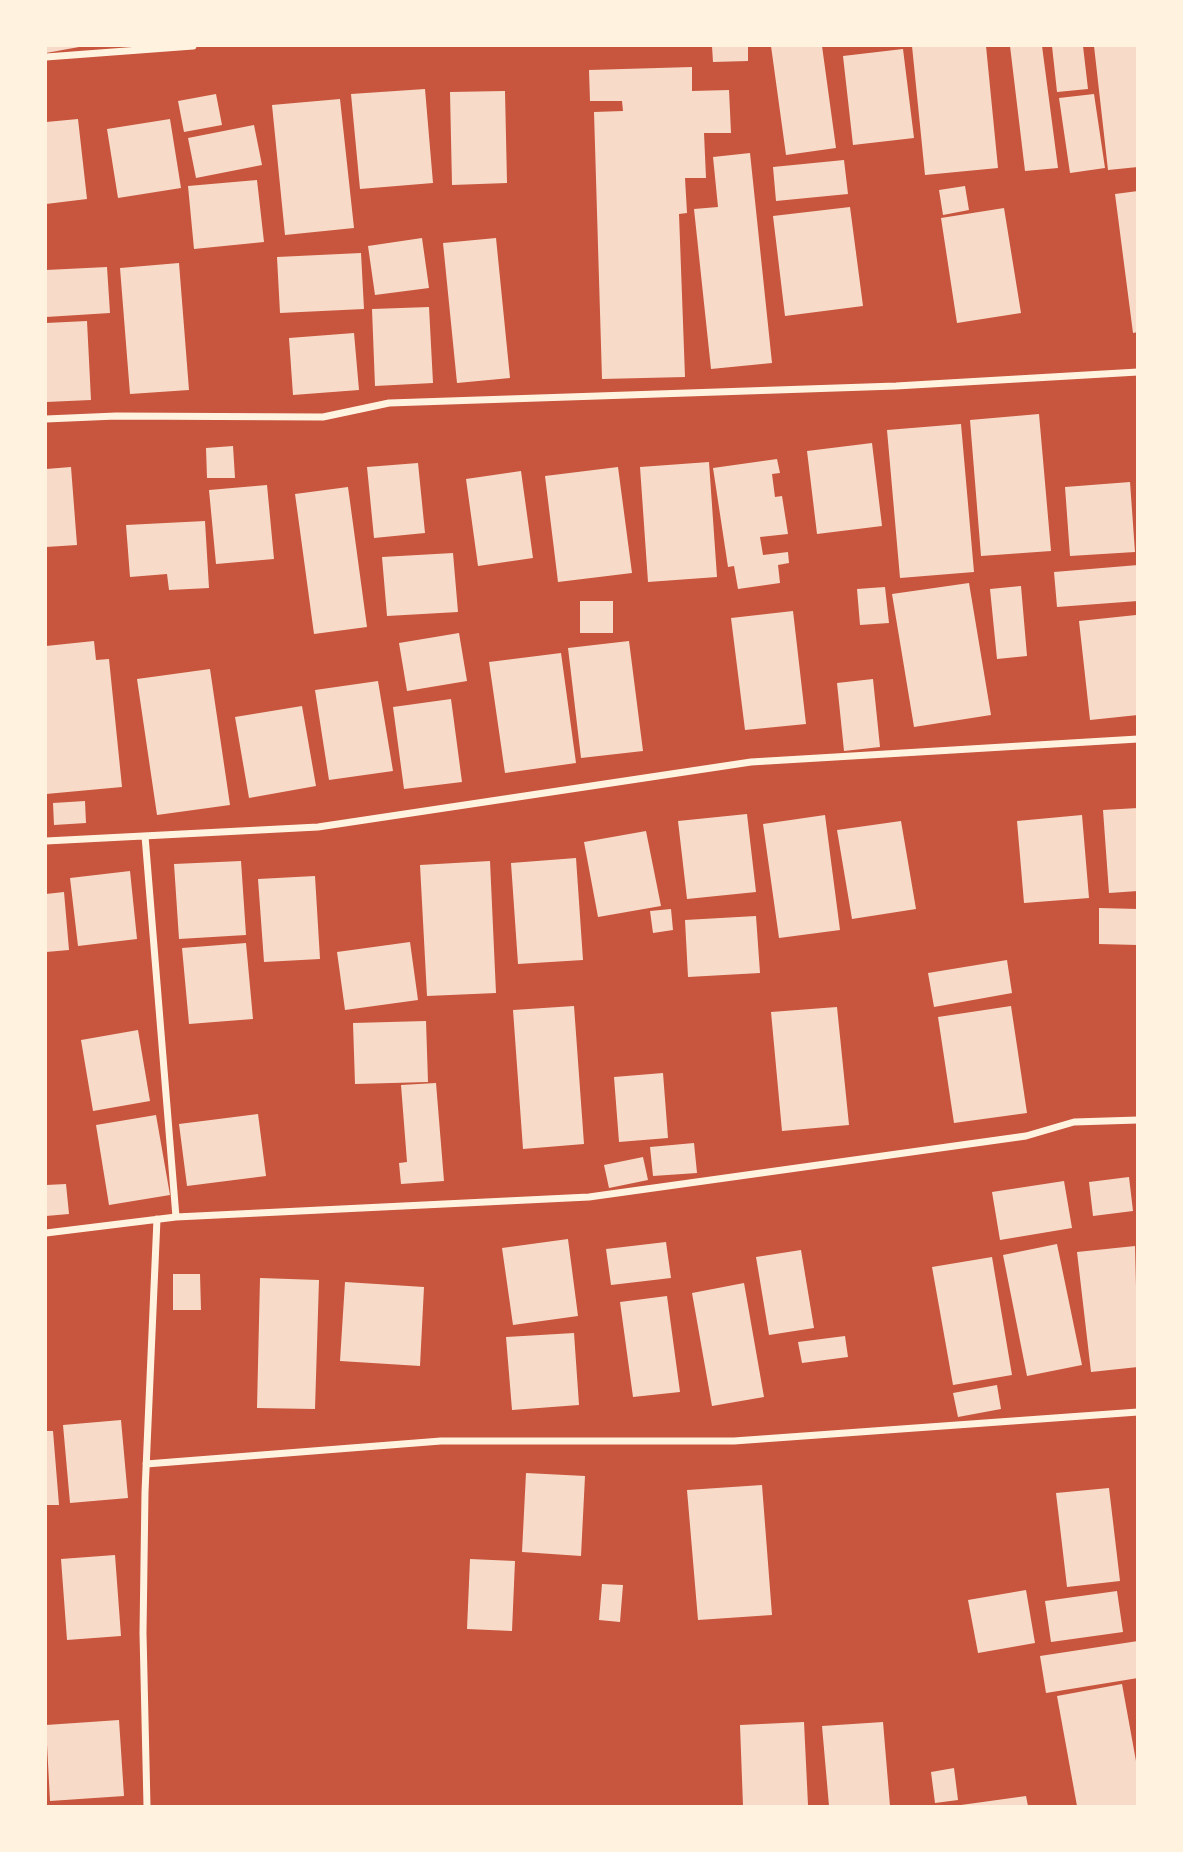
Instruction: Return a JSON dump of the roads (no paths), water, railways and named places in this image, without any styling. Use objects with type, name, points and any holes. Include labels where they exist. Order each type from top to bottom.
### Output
[{"type":"street","points":[[46,57],[193,46]]},
{"type":"street","points":[[46,419],[116,416],[323,416],[389,403],[897,386],[1138,372]]},
{"type":"street","points":[[46,841],[318,827],[751,762],[1138,739]]},
{"type":"street","points":[[145,836],[176,1217]]},
{"type":"street","points":[[46,1233],[176,1217],[589,1197],[1026,1136],[1074,1122],[1138,1120]]},
{"type":"street","points":[[147,1807],[143,1633],[146,1464],[157,1219]]},
{"type":"street","points":[[146,1464],[441,1441],[734,1441],[1138,1412]]}]
